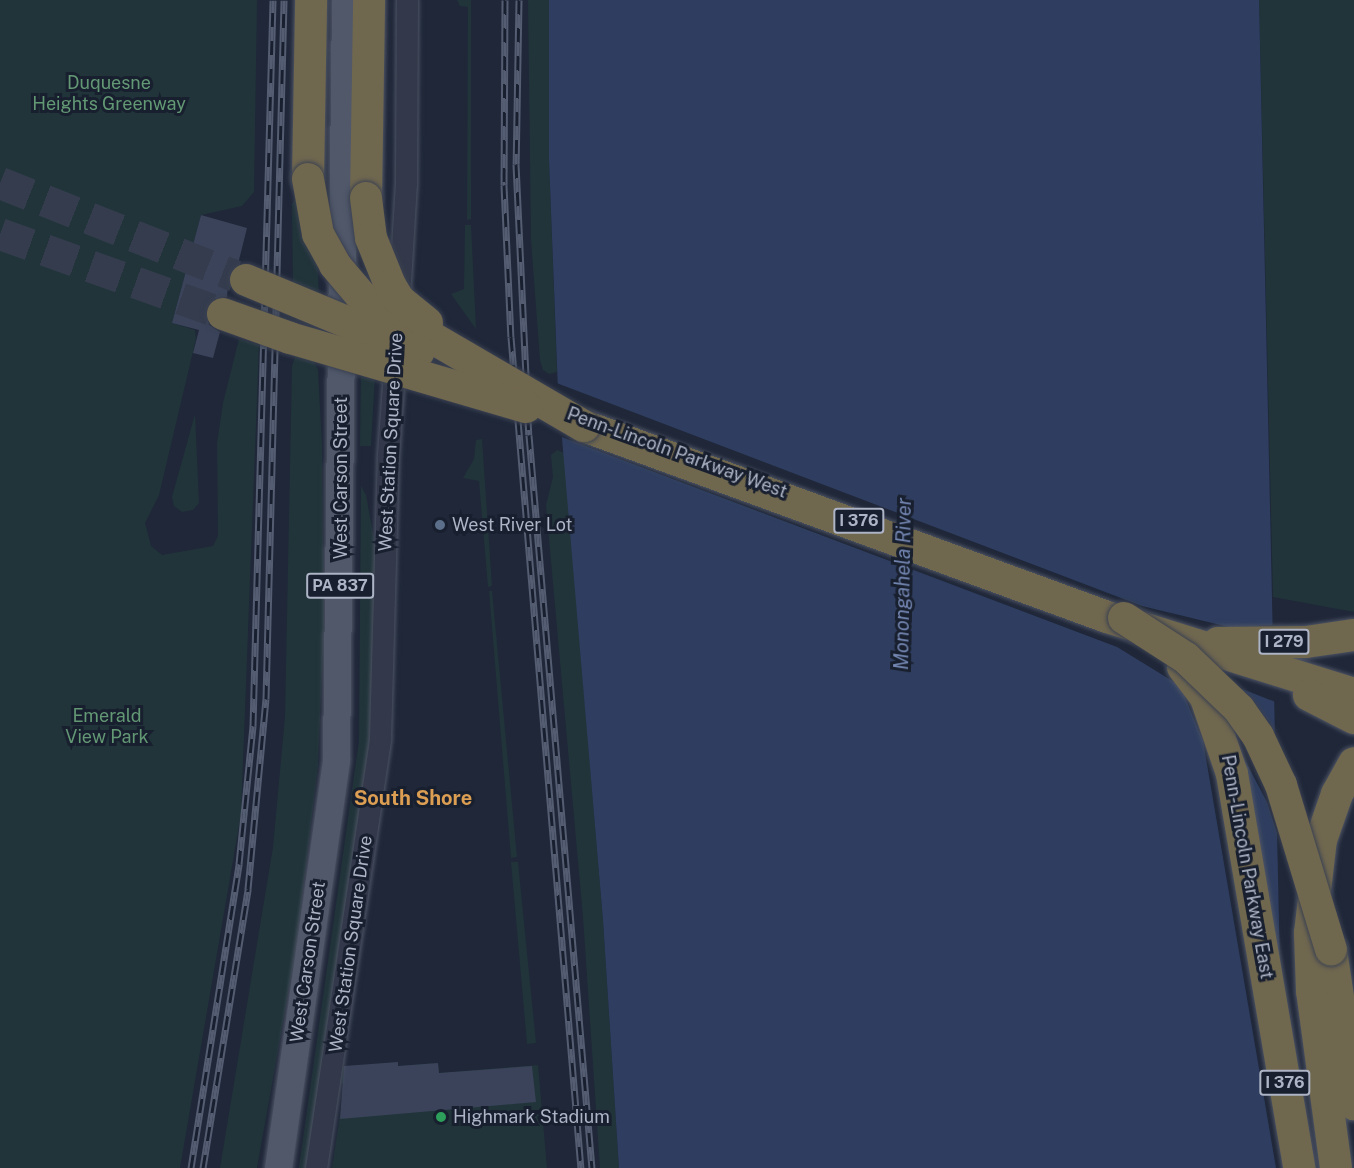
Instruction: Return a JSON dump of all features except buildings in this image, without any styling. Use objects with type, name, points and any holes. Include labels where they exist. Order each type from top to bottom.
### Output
[{"type":"highway","points":[[311,0],[308,189],[318,234],[335,265],[362,297],[386,314],[590,425]]},
{"type":"highway","points":[[369,0],[367,219],[390,285],[399,300],[427,323],[590,425]]},
{"type":"highway","name":"Penn-Lincoln Parkway West","points":[[240,278],[590,425],[1115,617]]},
{"type":"highway","name":"Penn-Lincoln Parkway West","points":[[223,314],[290,338],[590,425]]},
{"type":"highway","name":"I 279","points":[[1115,617],[1227,651],[1354,695]]},
{"type":"highway","name":"Penn-Lincoln Parkway East","points":[[1115,617],[1186,658],[1239,709],[1258,736],[1281,784],[1331,950],[1354,1041]]},
{"type":"highway","name":"Penn-Lincoln Parkway East","points":[[1115,617],[1156,645],[1186,670],[1206,698],[1221,735],[1232,774],[1299,1168]]},
{"type":"highway","name":"I 279","points":[[1227,651],[1354,635]]},
{"type":"highway","points":[[1227,651],[1354,718]]},
{"type":"highway","points":[[1336,1166],[1312,992],[1310,933],[1321,840],[1337,794],[1354,763]]},
{"type":"highway","points":[[1331,950],[1354,1104]]},
{"type":"main road","name":"West Carson Street","points":[[278,1168],[336,759],[345,0]]},
{"type":"street","name":"West Station Square Drive","points":[[316,1168],[380,738],[388,455],[406,183],[407,0]]},
{"type":"green space","points":[[0,0],[257,0],[254,192],[242,206],[201,215],[172,323],[195,330],[196,339],[159,495],[145,523],[151,546],[162,555],[213,546],[218,536],[217,443],[223,403],[239,339],[259,345],[241,814],[180,1168],[0,1168]]},
{"type":"green space","points":[[457,0],[471,0],[471,219],[467,220],[468,7],[460,6]]},
{"type":"green space","points":[[528,0],[549,0],[549,159],[557,372],[549,374],[543,370],[540,360],[531,240]]},
{"type":"green space","points":[[1259,0],[1354,0],[1354,612],[1273,597]]},
{"type":"green space","points":[[297,196],[317,256],[319,297],[293,287],[292,204]]},
{"type":"green space","points":[[465,225],[471,225],[476,329],[451,294],[464,289]]},
{"type":"green space","points":[[301,356],[314,362],[318,370],[322,445],[324,624],[318,765],[296,949],[257,1168],[220,1168],[273,847],[285,717],[292,366],[295,357]]},
{"type":"green space","points":[[361,371],[375,376],[371,446],[360,446]]},
{"type":"green space","points":[[195,414],[199,503],[193,510],[182,512],[174,506],[172,497]]},
{"type":"green space","points":[[482,439],[492,586],[488,587],[479,481],[463,478],[474,459],[476,440]]},
{"type":"green space","points":[[557,450],[564,453],[603,920],[619,1168],[600,1168],[583,917],[546,505],[553,477],[551,455]]},
{"type":"green space","points":[[361,486],[366,495],[376,550],[369,744],[306,1168],[299,1168],[359,741]]},
{"type":"green space","points":[[489,591],[492,591],[517,857],[511,858]]},
{"type":"green space","points":[[511,862],[518,862],[536,1043],[527,1044]]},
{"type":"green space","name":"Highmark Stadium","points":[[398,1062],[398,1066],[438,1063],[439,1073],[538,1065],[547,1168],[332,1168],[345,1083],[341,1083],[343,1067]]},
{"type":"water","name":"Monongahela River","points":[[549,0],[1259,0],[1280,969],[1295,1168],[619,1168],[603,920],[558,391],[549,159]]},
{"type":"pier","points":[[554,382],[1142,606],[1229,627],[1276,625],[1278,703],[1232,685],[1279,748],[1281,845],[1267,802],[1239,749],[1298,1168],[1276,1168],[1203,741],[1184,695],[1174,682],[1117,647],[559,436]]},
{"type":"tunnel","points":[[0,183],[235,276]]},
{"type":"tunnel","points":[[0,234],[223,314]]},
{"type":"railway","points":[[191,1168],[239,864],[253,726],[273,0]]},
{"type":"railway","points":[[203,1168],[248,889],[266,699],[284,0]]},
{"type":"railway","points":[[505,0],[504,185],[511,337],[581,1168]]},
{"type":"railway","points":[[519,0],[516,164],[529,435],[592,1168]]},
{"type":"place","name":"West River Lot","points":[[440,525]]},
{"type":"place","name":"Highmark Stadium","points":[[441,1117]]},
{"type":"district","name":"South Shore","points":[[413,798]]},
{"type":"park label","name":"Duquesne Heights Greenway","points":[[109,94]]},
{"type":"park label","name":"Emerald View Park","points":[[107,727]]}]
